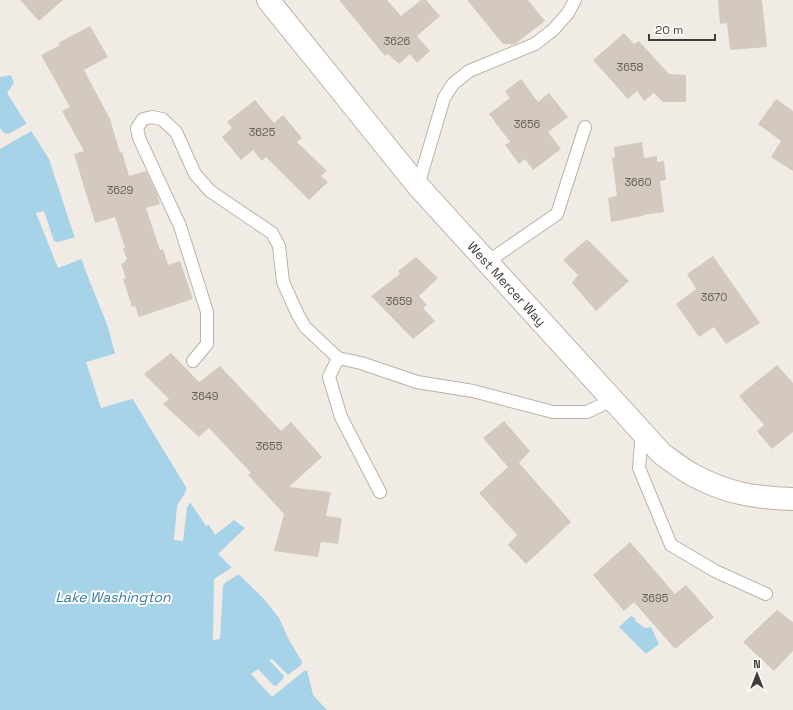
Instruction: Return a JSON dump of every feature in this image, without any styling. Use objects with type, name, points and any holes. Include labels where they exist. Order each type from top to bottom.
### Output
[{"type":"street","name":"West Mercer Way","points":[[268,0],[418,186],[662,454],[692,474],[722,489],[745,496],[793,499]]},
{"type":"lane","points":[[418,186],[444,98],[453,84],[469,71],[535,44],[553,30],[568,13],[575,0]]},
{"type":"lane","points":[[193,361],[207,344],[207,312],[180,226],[139,138],[137,128],[143,119],[152,117],[162,119],[176,132],[195,174],[210,192],[272,232],[279,246],[283,282],[298,315],[305,327],[338,358],[361,363],[417,382],[473,391],[553,412],[587,412],[612,400]]},
{"type":"lane","points":[[487,262],[557,214],[585,127]]},
{"type":"lane","points":[[338,358],[328,377],[341,417],[380,492]]},
{"type":"lane","points":[[642,432],[639,468],[671,545],[715,571],[766,594]]},
{"type":"water","name":"Lake Washington","points":[[11,75],[14,83],[7,93],[49,159],[86,272],[108,327],[114,350],[132,398],[215,535],[234,520],[245,528],[218,554],[263,598],[279,618],[289,640],[307,670],[313,695],[327,710],[0,710],[0,77]]},
{"type":"water","points":[[631,616],[645,628],[651,627],[659,644],[646,654],[619,627]]},
{"type":"pier","points":[[28,123],[33,130],[0,149],[0,128],[4,133],[8,134]]},
{"type":"pier","points":[[44,211],[54,241],[58,242],[76,237],[84,258],[58,268],[36,213]]},
{"type":"pier","points":[[117,353],[135,398],[101,408],[86,362]]},
{"type":"pier","points":[[187,486],[210,524],[206,526],[190,502],[187,508],[183,541],[174,540],[177,506],[185,493]]},
{"type":"pier","points":[[234,566],[241,573],[226,582],[223,586],[220,639],[213,640],[214,579]]},
{"type":"pier","points":[[272,659],[288,675],[300,666],[304,660],[309,670],[304,671],[272,697],[251,674],[258,669],[273,685],[276,686],[284,676],[269,660]]},
{"type":"building","points":[[20,0],[63,0],[39,21]]},
{"type":"building","points":[[339,0],[387,0],[401,16],[421,0],[426,0],[440,16],[417,36],[430,51],[417,63],[410,54],[399,64],[388,54],[385,56]]},
{"type":"building","points":[[467,0],[528,0],[545,21],[515,44],[503,44]]},
{"type":"building","points":[[718,0],[762,0],[767,47],[730,50],[727,23],[720,24]]},
{"type":"building","points":[[90,26],[108,57],[84,70],[110,119],[120,153],[122,152],[129,176],[146,171],[157,194],[160,204],[146,208],[160,250],[163,249],[168,265],[180,261],[193,299],[139,317],[135,306],[132,307],[123,279],[126,278],[121,264],[127,259],[115,217],[95,223],[74,154],[84,151],[62,111],[70,107],[41,55],[60,45],[58,43]]},
{"type":"building","points":[[624,33],[634,44],[639,41],[669,74],[686,75],[686,102],[663,102],[654,93],[644,101],[637,91],[628,99],[619,89],[593,60]]},
{"type":"building","points":[[521,79],[538,102],[549,93],[568,117],[548,132],[561,149],[533,170],[525,159],[519,164],[505,145],[510,142],[489,114],[510,98],[505,91]]},
{"type":"building","points":[[776,99],[793,111],[793,171],[771,157],[781,141],[758,124]]},
{"type":"building","points":[[255,100],[274,123],[283,115],[302,138],[297,142],[327,171],[321,176],[328,182],[309,200],[266,157],[262,161],[253,150],[241,160],[222,137],[232,128],[227,122]]},
{"type":"building","points":[[642,142],[644,158],[657,156],[657,162],[664,161],[666,180],[660,181],[664,212],[611,222],[608,198],[617,196],[612,158],[615,157],[614,147]]},
{"type":"building","points":[[587,239],[629,281],[596,311],[572,283],[578,275],[563,260]]},
{"type":"building","points":[[713,256],[760,323],[726,344],[714,327],[699,337],[676,304],[696,289],[687,274]]},
{"type":"building","points":[[416,257],[438,278],[419,296],[427,305],[423,308],[435,321],[413,339],[371,296],[400,274],[398,271]]},
{"type":"building","points":[[171,353],[199,382],[220,366],[281,431],[291,422],[322,457],[289,487],[331,492],[326,516],[342,518],[338,544],[321,542],[318,557],[274,551],[284,514],[248,475],[251,473],[209,428],[199,437],[163,404],[169,399],[144,374]]},
{"type":"building","points":[[777,365],[793,383],[793,432],[772,449],[757,431],[764,425],[739,396]]},
{"type":"building","points":[[504,421],[530,451],[519,463],[571,522],[526,564],[508,545],[517,535],[479,493],[508,467],[483,438]]},
{"type":"building","points":[[630,542],[675,594],[686,585],[714,617],[675,649],[634,602],[624,611],[593,575]]},
{"type":"building","points":[[777,610],[793,622],[793,651],[774,671],[743,642]]}]
